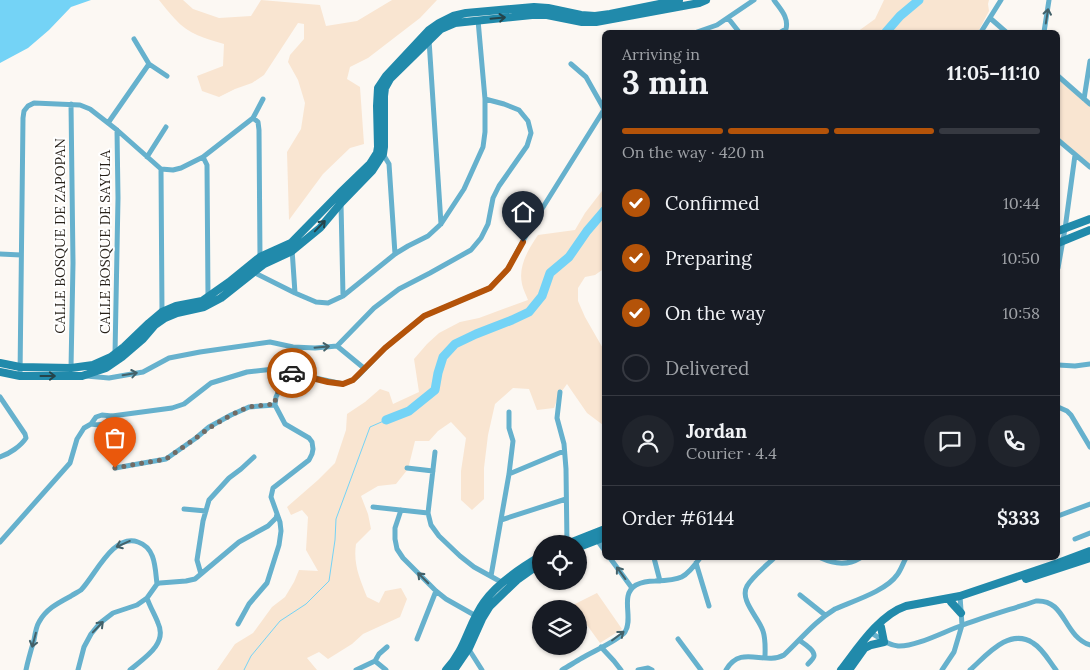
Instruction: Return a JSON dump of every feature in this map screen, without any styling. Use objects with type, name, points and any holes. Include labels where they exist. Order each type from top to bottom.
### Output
[{"type":"main road","points":[[292,247],[340,193],[370,164],[378,147],[378,88],[386,76],[428,30],[453,16],[466,13],[534,7],[595,16],[679,0]]},
{"type":"main road","points":[[0,363],[20,367],[71,368],[93,365],[116,354],[162,312],[176,306],[202,301],[262,260],[292,247],[320,228],[372,171],[383,154],[385,88],[390,79],[441,29],[455,22],[532,15],[547,15],[582,22],[596,22],[699,3],[706,0]]},
{"type":"main road","points":[[1061,230],[1090,219]]},
{"type":"main road","points":[[1060,242],[1090,230]]},
{"type":"main road","points":[[0,372],[20,376],[82,376],[106,368],[143,339],[164,318],[204,307],[221,298],[249,270]]},
{"type":"main road","points":[[587,536],[602,530]]},
{"type":"main road","points":[[587,544],[601,538]]},
{"type":"main road","points":[[841,670],[887,616],[898,608],[960,599],[1090,551]]},
{"type":"main road","points":[[849,670],[873,634],[889,618],[901,611],[950,602],[1090,558]]},
{"type":"main road","points":[[446,670],[466,647],[476,616],[484,602],[503,582],[532,562]]},
{"type":"main road","points":[[454,670],[490,606],[517,580],[532,570]]},
{"type":"main road","points":[[950,602],[961,613]]},
{"type":"main road","points":[[864,648],[884,642],[881,627]]},
{"type":"street","points":[[704,30],[717,26],[754,0]]},
{"type":"street","points":[[774,0],[786,17],[788,23],[784,30]]},
{"type":"street","points":[[982,30],[1001,0]]},
{"type":"street","points":[[1044,30],[1049,0]]},
{"type":"street","points":[[728,18],[737,30]]},
{"type":"street","points":[[990,18],[1004,30]]},
{"type":"street","points":[[249,270],[295,294],[316,302],[328,303],[343,296],[394,254],[428,236],[441,224],[464,188],[483,147],[485,99],[478,20]]},
{"type":"street","points":[[428,30],[441,224]]},
{"type":"street","points":[[134,39],[149,64],[167,76]]},
{"type":"street","points":[[1084,99],[1090,61]]},
{"type":"street","points":[[108,123],[149,64]]},
{"type":"street","points":[[571,64],[586,77],[602,105]]},
{"type":"street","points":[[1060,78],[1090,104]]},
{"type":"street","points":[[20,376],[23,118],[28,106],[34,104],[71,104],[90,109],[161,169],[173,170],[203,157],[253,118],[263,99]]},
{"type":"street","points":[[82,376],[109,378],[143,372],[169,358],[270,342],[293,347],[337,346],[374,308],[399,289],[471,250],[480,238],[488,224],[493,198],[499,186],[527,146],[531,133],[528,121],[520,110],[485,99]]},
{"type":"street","name":"CALLE BOSQUE DE ZAPOPAN","points":[[71,104],[73,263],[71,368]]},
{"type":"street","points":[[0,542],[70,463],[77,439],[84,428],[91,424],[96,417],[102,414],[112,416],[172,408],[184,404],[212,383],[247,372],[274,369],[343,384],[353,380],[385,348],[424,316],[490,288],[508,269],[530,228],[602,112]]},
{"type":"street","points":[[253,118],[258,122],[259,130],[262,260]]},
{"type":"street","points":[[147,157],[166,127]]},
{"type":"street","name":"CALLE BOSQUE DE SAYULA","points":[[116,354],[117,130]]},
{"type":"street","points":[[1060,142],[1090,167]]},
{"type":"street","points":[[383,154],[389,164],[394,254]]},
{"type":"street","points":[[1060,242],[1075,155]]},
{"type":"street","points":[[203,157],[207,165],[208,297]]},
{"type":"street","points":[[161,169],[162,312]]},
{"type":"street","points":[[341,203],[343,296]]},
{"type":"street","points":[[292,247],[295,294]]},
{"type":"street","points":[[0,254],[21,255]]},
{"type":"street","points":[[337,346],[365,369]]},
{"type":"street","points":[[1060,365],[1090,364]]},
{"type":"street","points":[[280,370],[283,382]]},
{"type":"street","points":[[238,624],[249,604],[267,584],[279,545],[281,531],[280,522],[271,497],[273,488],[310,460],[313,449],[309,438],[285,424],[275,404],[283,382],[290,372]]},
{"type":"street","points":[[560,392],[557,418],[564,444],[567,535]]},
{"type":"street","points":[[0,397],[26,438],[0,457]]},
{"type":"street","points":[[115,468],[166,459],[209,428],[231,415],[248,407],[275,404]]},
{"type":"street","points":[[1060,408],[1072,415],[1090,447]]},
{"type":"street","points":[[491,576],[513,441],[509,428],[510,412]]},
{"type":"street","points":[[91,424],[100,426],[106,424],[112,416]]},
{"type":"street","points":[[509,474],[564,451]]},
{"type":"street","points":[[435,452],[428,513],[431,525],[439,536],[460,556],[474,567],[503,582]]},
{"type":"street","points":[[201,574],[197,560],[203,521],[209,500],[229,478],[254,457]]},
{"type":"street","points":[[407,468],[433,470]]},
{"type":"street","points":[[501,520],[566,499]]},
{"type":"street","points":[[1060,515],[1090,504]]},
{"type":"street","points":[[373,507],[428,513]]},
{"type":"street","points":[[184,508],[206,511]]},
{"type":"street","points":[[402,510],[395,528],[397,549],[402,558],[446,599],[476,616]]},
{"type":"street","points":[[78,670],[84,647],[100,623],[113,614],[137,605],[147,598],[157,584],[186,581],[195,578],[239,542],[268,526],[276,518],[277,514]]},
{"type":"street","points":[[1076,539],[1090,533]]},
{"type":"street","points":[[26,670],[38,623],[45,612],[80,591],[105,557],[118,545],[127,540],[144,544],[151,552],[157,584]]},
{"type":"street","points":[[611,560],[632,588]]},
{"type":"street","points":[[655,560],[660,581]]},
{"type":"street","points":[[564,670],[623,634],[629,623],[627,604],[632,588],[637,584],[647,581],[679,579],[698,560]]},
{"type":"street","points":[[699,560],[709,606]]},
{"type":"street","points":[[765,658],[763,631],[748,603],[745,593],[749,584],[772,560]]},
{"type":"street","points":[[827,560],[839,564],[855,560]]},
{"type":"street","points":[[726,670],[735,660],[744,656],[765,658],[782,656],[816,622],[835,608],[882,589],[898,575],[905,560]]},
{"type":"street","points":[[417,639],[436,591]]},
{"type":"street","points":[[800,595],[825,615]]},
{"type":"street","points":[[130,670],[158,645],[161,635],[159,625],[147,598]]},
{"type":"street","points":[[942,670],[954,652],[962,625],[960,599]]},
{"type":"street","points":[[873,634],[884,642],[895,646],[906,646],[962,625],[1036,601],[1043,601],[1055,606],[1074,636],[1090,645]]},
{"type":"street","points":[[970,670],[999,645],[1015,638],[1025,639],[1033,643],[1056,670]]},
{"type":"street","points":[[678,639],[701,670]]},
{"type":"street","points":[[798,640],[813,653],[814,658],[808,664]]},
{"type":"street","points":[[356,670],[375,661],[379,654],[387,647]]},
{"type":"street","points":[[466,647],[482,670]]},
{"type":"street","points":[[602,647],[621,670]]},
{"type":"street","points":[[375,661],[386,670]]},
{"type":"street","points":[[638,670],[648,668],[652,670]]},
{"type":"shaded area","points":[[159,0],[183,0],[193,9],[219,18],[251,16],[261,0],[320,5],[326,26],[357,21],[392,0],[437,0],[420,18],[368,58],[350,67],[347,79],[360,87],[364,144],[350,148],[323,174],[289,220],[287,152],[301,129],[305,103],[298,80],[288,62],[290,55],[304,39],[304,24],[298,23],[264,75],[252,83],[219,97],[202,91],[197,76],[223,66],[224,44],[204,38],[186,29]]},
{"type":"shaded area","points":[[884,0],[989,0],[989,11],[979,30],[860,30],[875,19]]},
{"type":"shaded area","points":[[1060,80],[1090,105],[1090,167],[1060,141]]},
{"type":"shaded area","points":[[602,191],[602,270],[595,275],[585,277],[578,288],[578,301],[602,347],[602,424],[587,413],[567,384],[559,395],[554,408],[537,410],[529,389],[513,388],[495,404],[488,435],[484,468],[484,499],[472,510],[461,500],[461,471],[466,438],[451,422],[438,431],[429,441],[415,441],[408,469],[396,484],[378,486],[361,496],[371,529],[356,544],[355,551],[358,571],[367,597],[379,603],[385,591],[401,588],[407,599],[400,617],[363,634],[352,644],[328,659],[319,652],[307,658],[317,670],[217,670],[235,644],[253,633],[272,607],[285,597],[299,570],[318,571],[306,550],[308,517],[302,510],[291,515],[287,507],[335,463],[346,430],[347,414],[380,389],[389,392],[393,404],[419,392],[414,359],[439,333],[460,322],[479,318],[528,300],[522,284],[521,271],[527,252],[538,235],[575,230]]},
{"type":"shaded area","points":[[597,593],[622,629],[600,643],[587,625],[587,600],[583,600]]},
{"type":"water","points":[[0,0],[91,0],[71,7],[28,48],[0,63]]},
{"type":"waterway","points":[[888,30],[900,16],[919,0]]},
{"type":"waterway","points":[[386,420],[409,411],[435,390],[443,357],[455,344],[529,312],[542,296],[550,273],[569,257],[602,214]]},
{"type":"waterway","points":[[244,670],[251,656],[280,621],[306,604],[329,581],[336,519],[370,427],[386,420]]},
{"type":"way so far","points":[[115,468],[166,459],[209,428],[231,415],[248,407],[275,404],[283,382],[290,372],[292,373]]},
{"type":"route","points":[[292,373],[343,384],[353,380],[385,348],[424,316],[490,288],[508,269],[523,242]]}]
